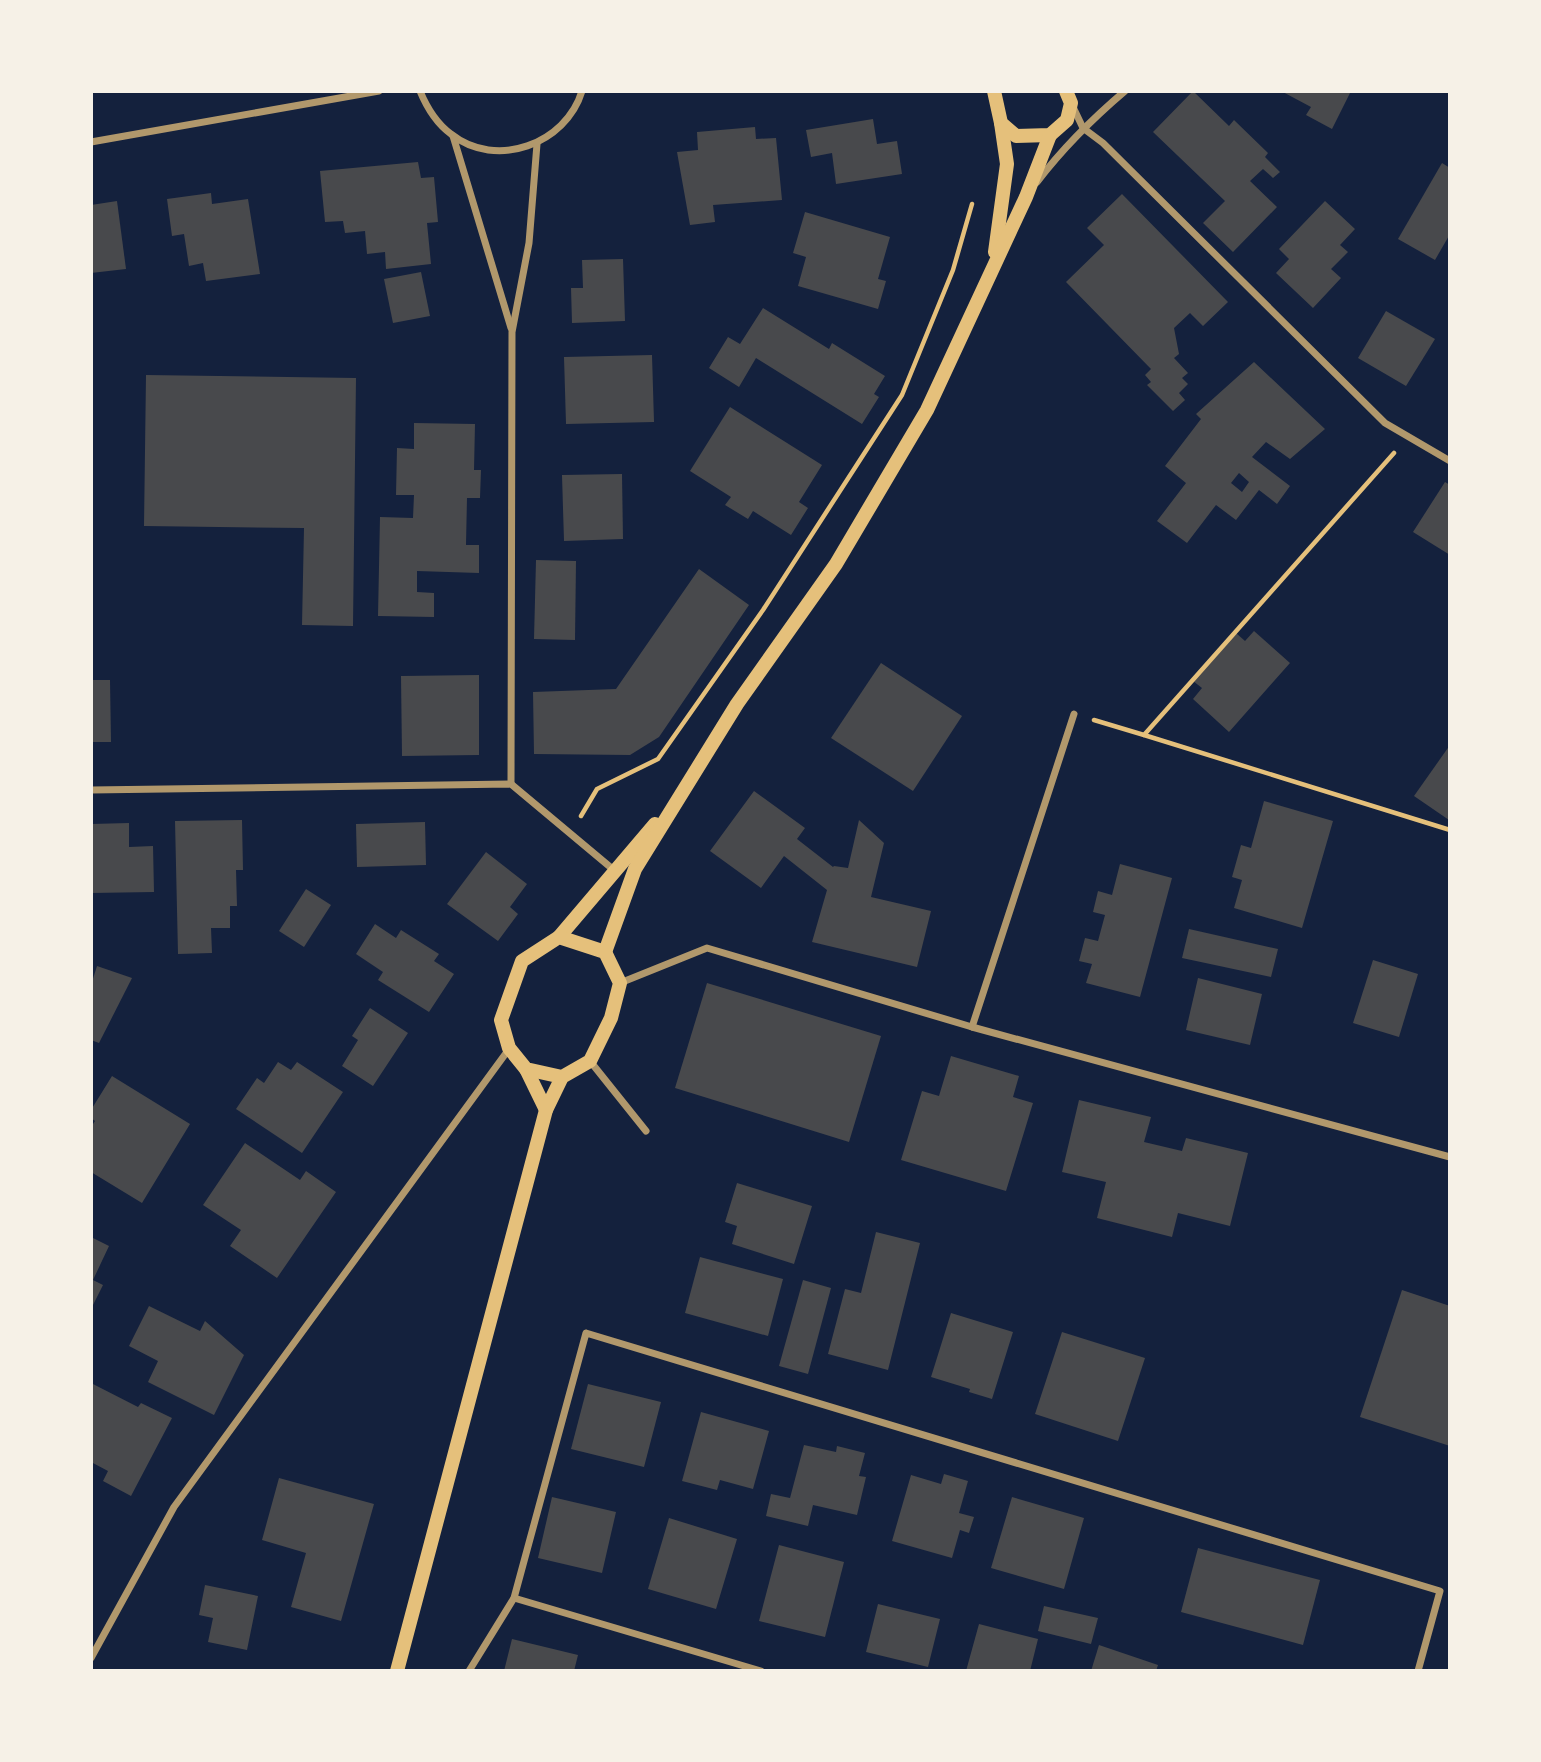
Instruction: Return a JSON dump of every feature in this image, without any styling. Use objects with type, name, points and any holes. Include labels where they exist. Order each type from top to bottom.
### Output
[{"type":"main road","points":[[993,267],[1007,164],[994,91]]},
{"type":"main road","points":[[397,1671],[547,1110],[562,1077],[590,1061],[611,1018],[620,983],[605,952],[635,869],[737,704],[836,564],[920,422],[969,323],[1026,197],[1050,135],[1067,120],[1069,97]]},
{"type":"main road","points":[[1001,123],[1016,136],[1050,135]]},
{"type":"main road","points":[[547,1110],[526,1069],[509,1048],[501,1020],[522,961],[559,937],[685,789]]},
{"type":"main road","points":[[559,937],[605,952]]},
{"type":"main road","points":[[526,1069],[562,1077]]},
{"type":"street","points":[[91,142],[379,91]]},
{"type":"street","points":[[420,91],[437,122],[453,136],[472,146],[494,150],[516,150],[537,144],[556,131],[571,114],[582,91]]},
{"type":"street","points":[[1026,197],[1058,154],[1125,91]]},
{"type":"street","points":[[1069,97],[1083,128],[1103,143],[1385,423],[1450,461]]},
{"type":"street","points":[[453,136],[512,332]]},
{"type":"street","points":[[511,784],[512,332],[529,243],[537,144]]},
{"type":"street","points":[[972,1027],[1074,714]]},
{"type":"street","points":[[91,790],[511,784],[615,871]]},
{"type":"street","points":[[620,983],[706,948],[972,1027],[1450,1157]]},
{"type":"street","points":[[91,1658],[174,1507],[509,1048]]},
{"type":"street","points":[[590,1061],[646,1131]]},
{"type":"street","points":[[469,1671],[514,1598],[586,1333],[1440,1591],[1418,1671]]},
{"type":"street","points":[[514,1598],[761,1671]]},
{"type":"path","points":[[570,834],[597,789],[658,759],[763,610],[902,395],[953,270],[975,194]]},
{"type":"path","points":[[1144,735],[1408,437]]},
{"type":"path","points":[[1074,714],[1450,830]]},
{"type":"building","points":[[1193,91],[1229,126],[1234,120],[1268,153],[1265,157],[1280,172],[1273,178],[1263,169],[1250,181],[1277,207],[1233,252],[1203,223],[1225,201],[1153,132]]},
{"type":"building","points":[[1281,91],[1351,91],[1332,129],[1306,115],[1311,107]]},
{"type":"building","points":[[873,119],[877,144],[897,141],[902,174],[836,184],[832,153],[811,157],[806,130]]},
{"type":"building","points":[[755,127],[756,139],[776,138],[782,200],[713,205],[715,222],[690,225],[677,152],[698,150],[697,132]]},
{"type":"building","points":[[418,162],[421,178],[434,177],[438,222],[427,223],[431,264],[386,269],[385,252],[367,254],[365,231],[345,233],[343,221],[325,222],[320,171]]},
{"type":"building","points":[[1442,163],[1450,168],[1450,234],[1435,260],[1398,239]]},
{"type":"building","points":[[211,193],[212,204],[248,199],[260,274],[206,281],[203,263],[189,266],[184,234],[172,236],[167,199]]},
{"type":"building","points":[[1122,194],[1228,302],[1203,326],[1190,313],[1174,328],[1179,354],[1174,358],[1188,373],[1182,378],[1188,384],[1179,393],[1185,400],[1173,411],[1147,385],[1151,382],[1145,375],[1151,369],[1066,282],[1104,245],[1087,228]]},
{"type":"building","points":[[117,201],[126,269],[91,273],[91,205]]},
{"type":"building","points":[[1325,201],[1355,229],[1340,245],[1348,252],[1331,269],[1341,278],[1313,308],[1276,273],[1289,259],[1279,249]]},
{"type":"building","points":[[805,212],[890,237],[878,279],[886,281],[878,309],[798,286],[806,257],[793,253]]},
{"type":"building","points":[[623,259],[625,321],[572,323],[571,288],[583,288],[582,260]]},
{"type":"building","points":[[421,272],[430,316],[393,323],[384,279]]},
{"type":"building","points":[[763,308],[829,349],[832,343],[885,376],[874,394],[879,397],[862,424],[756,358],[739,387],[709,368],[728,337],[740,344]]},
{"type":"building","points":[[1386,311],[1435,339],[1406,386],[1358,358]]},
{"type":"building","points":[[652,355],[654,422],[566,424],[564,357]]},
{"type":"building","points":[[1254,362],[1325,429],[1290,459],[1266,442],[1252,457],[1290,486],[1277,504],[1259,490],[1236,520],[1216,505],[1187,543],[1157,521],[1186,483],[1165,466],[1201,419],[1196,414]],"holes":[[[1239,473],[1249,482],[1242,492],[1231,483]]]},
{"type":"building","points":[[146,375],[356,378],[353,626],[302,625],[304,528],[144,526]]},
{"type":"building","points":[[730,407],[822,465],[799,502],[808,508],[791,535],[753,511],[748,519],[725,505],[731,497],[690,471]]},
{"type":"building","points":[[414,423],[475,424],[474,470],[481,470],[480,498],[467,498],[466,545],[479,545],[479,573],[417,571],[417,592],[434,593],[434,617],[378,616],[380,517],[413,518],[414,495],[396,495],[397,448],[414,449]]},
{"type":"building","points":[[622,474],[623,539],[564,541],[562,475]]},
{"type":"building","points":[[1445,482],[1450,485],[1450,555],[1413,532]]},
{"type":"building","points":[[536,560],[576,561],[575,640],[534,639]]},
{"type":"building","points":[[699,569],[749,605],[659,737],[630,755],[534,754],[533,692],[616,689]]},
{"type":"building","points":[[1254,631],[1290,663],[1229,732],[1193,699],[1202,688],[1193,681],[1236,633],[1245,641]]},
{"type":"building","points":[[881,663],[962,716],[913,791],[831,738]]},
{"type":"building","points":[[479,675],[479,755],[402,756],[401,676]]},
{"type":"building","points":[[91,680],[110,680],[111,742],[91,742]]},
{"type":"building","points":[[1450,745],[1450,819],[1449,820],[1414,796]]},
{"type":"building","points":[[754,791],[805,828],[797,839],[833,867],[848,868],[859,820],[884,843],[871,897],[931,911],[917,967],[812,942],[827,890],[784,856],[761,888],[710,851]]},
{"type":"building","points":[[1264,801],[1333,821],[1302,928],[1234,908],[1242,880],[1232,877],[1241,845],[1251,848]]},
{"type":"building","points":[[242,820],[243,870],[236,870],[237,906],[230,906],[230,928],[211,928],[212,953],[178,954],[175,821]]},
{"type":"building","points":[[425,822],[426,865],[357,867],[356,824]]},
{"type":"building","points":[[129,823],[129,847],[153,846],[154,892],[91,893],[91,824]]},
{"type":"building","points":[[486,852],[527,884],[510,907],[518,914],[498,941],[447,904]]},
{"type":"building","points":[[1120,864],[1172,878],[1140,997],[1086,983],[1092,964],[1079,961],[1085,938],[1098,941],[1105,915],[1093,912],[1098,891],[1112,895]]},
{"type":"building","points":[[306,889],[331,905],[304,947],[279,931]]},
{"type":"building","points":[[375,924],[396,938],[401,930],[439,954],[434,961],[454,974],[429,1012],[378,980],[383,972],[356,954]]},
{"type":"building","points":[[1189,929],[1278,949],[1271,977],[1182,958]]},
{"type":"building","points":[[1373,960],[1418,974],[1399,1037],[1353,1023]]},
{"type":"building","points":[[97,966],[132,978],[99,1043],[91,1040],[91,985]]},
{"type":"building","points":[[1198,978],[1262,994],[1250,1045],[1186,1030]]},
{"type":"building","points":[[707,983],[881,1036],[849,1142],[675,1088]]},
{"type":"building","points":[[370,1008],[408,1033],[373,1086],[342,1066],[358,1040],[352,1036]]},
{"type":"building","points":[[951,1056],[1019,1076],[1013,1097],[1033,1103],[1006,1191],[901,1160],[922,1091],[939,1096]]},
{"type":"building","points":[[278,1062],[291,1070],[297,1062],[343,1092],[302,1153],[236,1109],[257,1078],[264,1083]]},
{"type":"building","points":[[112,1076],[190,1124],[142,1203],[91,1172],[91,1127],[95,1121],[91,1118],[91,1110]]},
{"type":"building","points":[[1079,1100],[1151,1117],[1144,1142],[1182,1151],[1186,1138],[1248,1153],[1230,1226],[1178,1213],[1172,1237],[1097,1218],[1106,1182],[1062,1172]]},
{"type":"building","points":[[245,1143],[300,1180],[306,1171],[336,1192],[277,1278],[230,1246],[241,1230],[203,1205]]},
{"type":"building","points":[[737,1183],[812,1206],[794,1264],[732,1244],[737,1226],[725,1222]]},
{"type":"building","points":[[876,1232],[920,1243],[888,1370],[828,1354],[845,1289],[861,1293]]},
{"type":"building","points":[[91,1237],[109,1246],[93,1280],[103,1285],[91,1309]]},
{"type":"building","points":[[700,1257],[783,1279],[768,1336],[685,1313]]},
{"type":"building","points":[[803,1280],[831,1288],[808,1374],[779,1366]]},
{"type":"building","points":[[1402,1290],[1450,1306],[1450,1446],[1360,1417]]},
{"type":"building","points":[[149,1306],[200,1331],[205,1321],[244,1355],[214,1415],[148,1382],[158,1361],[129,1346]]},
{"type":"building","points":[[951,1313],[1013,1332],[992,1399],[931,1377]]},
{"type":"building","points":[[1062,1332],[1145,1358],[1118,1441],[1035,1414]]},
{"type":"building","points":[[91,1383],[138,1407],[141,1403],[172,1418],[131,1496],[103,1481],[108,1471],[91,1462]]},
{"type":"building","points":[[588,1384],[661,1402],[644,1467],[571,1449]]},
{"type":"building","points":[[701,1412],[769,1431],[753,1489],[720,1480],[717,1490],[682,1481]]},
{"type":"building","points":[[804,1445],[836,1452],[837,1446],[865,1453],[859,1476],[866,1477],[857,1515],[813,1505],[808,1526],[766,1516],[771,1494],[790,1498]]},
{"type":"building","points":[[944,1474],[968,1481],[959,1513],[974,1517],[969,1533],[960,1530],[952,1558],[892,1541],[911,1475],[941,1484]]},
{"type":"building","points":[[279,1478],[374,1504],[341,1621],[291,1607],[306,1553],[262,1540]]},
{"type":"building","points":[[552,1497],[616,1512],[602,1573],[538,1558]]},
{"type":"building","points":[[1012,1497],[1084,1518],[1064,1589],[991,1568]]},
{"type":"building","points":[[669,1518],[737,1539],[716,1609],[648,1589]]},
{"type":"building","points":[[779,1545],[844,1562],[825,1637],[759,1621]]},
{"type":"building","points":[[1198,1548],[1320,1580],[1303,1645],[1181,1612]]},
{"type":"building","points":[[205,1585],[258,1596],[247,1650],[208,1642],[213,1618],[199,1615]]},
{"type":"building","points":[[878,1604],[940,1619],[928,1667],[866,1652]]},
{"type":"building","points":[[1044,1606],[1098,1618],[1091,1644],[1038,1631]]},
{"type":"building","points":[[979,1624],[1038,1639],[1030,1671],[966,1671]]},
{"type":"building","points":[[512,1639],[578,1655],[574,1671],[504,1671]]},
{"type":"building","points":[[1099,1645],[1158,1665],[1156,1671],[1091,1671]]}]
